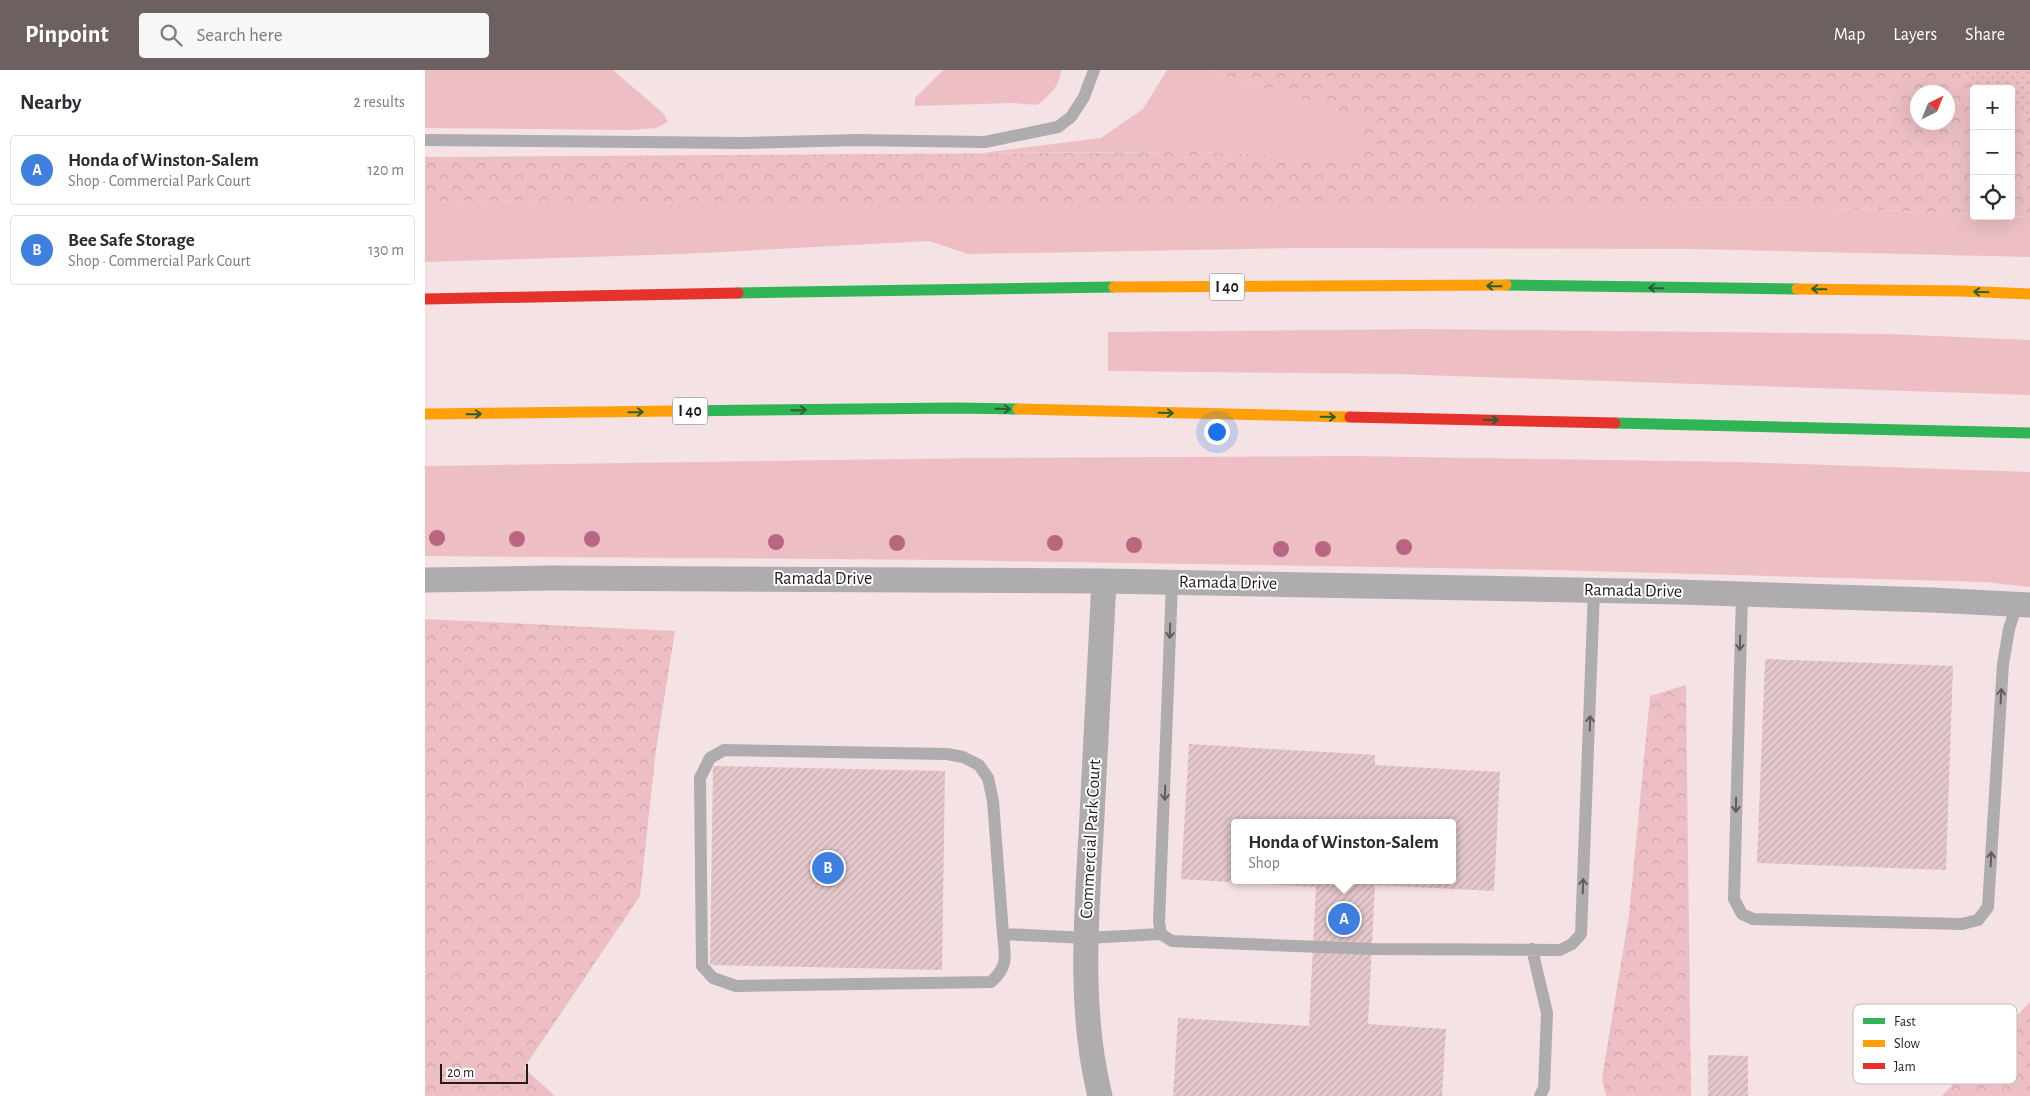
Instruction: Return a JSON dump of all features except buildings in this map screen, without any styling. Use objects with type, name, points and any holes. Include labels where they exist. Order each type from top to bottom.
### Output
[{"type":"highway","name":"I 40","points":[[425,299],[999,288],[1470,285],[1960,291],[2030,294]]},
{"type":"highway","name":"I 40","points":[[425,414],[955,408],[2030,433]]},
{"type":"street","name":"Ramada Drive","points":[[425,580],[561,578],[1172,582],[1594,590],[2023,604]]},
{"type":"street","name":"Commercial Park Court","points":[[1100,1096],[1095,1075],[1087,1008],[1087,938],[1104,581]]},
{"type":"lane","points":[[425,140],[745,143],[857,140],[985,142],[1058,127],[1071,118],[1084,97],[1094,70]]},
{"type":"lane","points":[[1172,582],[1160,928],[1172,941],[1372,949],[1560,950],[1572,944],[1581,934],[1594,590]]},
{"type":"lane","points":[[1742,594],[1734,899],[1742,914],[1753,919],[1962,924],[1978,920],[1988,907],[2003,664],[2009,629],[2023,604]]},
{"type":"lane","points":[[724,750],[947,754],[963,757],[979,764],[988,778],[993,801],[1003,934],[1005,961],[1001,973],[991,982],[735,986],[713,978],[702,966],[700,778],[710,758],[724,750]]},
{"type":"lane","points":[[1003,934],[1087,938],[1160,928]]},
{"type":"lane","points":[[1532,949],[1547,1013],[1544,1088],[1540,1096]]},
{"type":"green space","points":[[425,70],[613,70],[664,114],[668,122],[656,128],[632,130],[425,128]]},
{"type":"green space","points":[[943,70],[1061,70],[1056,86],[1037,105],[1014,103],[915,106],[915,98]]},
{"type":"green space","points":[[1167,70],[1207,70],[1368,120],[1358,160],[1196,152],[983,153],[1101,138],[1143,109]]},
{"type":"green space","points":[[1207,70],[1960,70],[1967,78],[1978,85],[1970,85],[1970,214],[1831,208],[425,201],[425,157],[1196,152],[1358,159],[1367,120]]},
{"type":"green space","points":[[1960,70],[2030,70],[2030,117],[2015,108],[2015,85],[1979,85]]},
{"type":"green space","points":[[2015,108],[2030,117],[2030,217],[2015,216]]},
{"type":"green space","points":[[425,201],[1831,208],[1970,214],[1970,220],[2015,220],[2015,217],[2030,217],[2030,257],[1695,249],[1298,248],[968,254],[929,241],[682,254],[425,262]]},
{"type":"green space","points":[[1422,329],[1888,334],[2030,340],[2030,395],[1393,374],[1108,371],[1108,332]]},
{"type":"green space","points":[[1353,456],[1740,462],[2030,472],[2030,587],[1985,582],[1552,570],[947,560],[425,556],[425,466],[978,458]]},
{"type":"green space","points":[[425,619],[675,631],[656,750],[640,896],[524,1068],[555,1096],[425,1096]]},
{"type":"green space","points":[[1686,685],[1691,1096],[1606,1096],[1602,1078],[1629,915],[1650,696]]},
{"type":"green space","points":[[2030,1002],[2030,1096],[1942,1096],[1953,1084],[2017,1084],[2017,1016]]},
{"type":"traffic: fast","points":[[1506,285],[1797,289]]},
{"type":"traffic: fast","points":[[738,293],[1114,287]]},
{"type":"traffic: fast","points":[[675,411],[1018,409]]},
{"type":"traffic: fast","points":[[1615,423],[2030,433]]},
{"type":"traffic: slow","points":[[1114,287],[1506,285]]},
{"type":"traffic: slow","points":[[1797,289],[2030,294]]},
{"type":"traffic: slow","points":[[1018,409],[1350,417]]},
{"type":"traffic: slow","points":[[425,414],[675,411]]},
{"type":"traffic: jam","points":[[425,299],[738,293]]},
{"type":"traffic: jam","points":[[1350,417],[1615,423]]},
{"type":"place","name":"Bee Safe Storage","points":[[828,868]]},
{"type":"place","name":"Honda of Winston-Salem","points":[[1344,919]]}]
